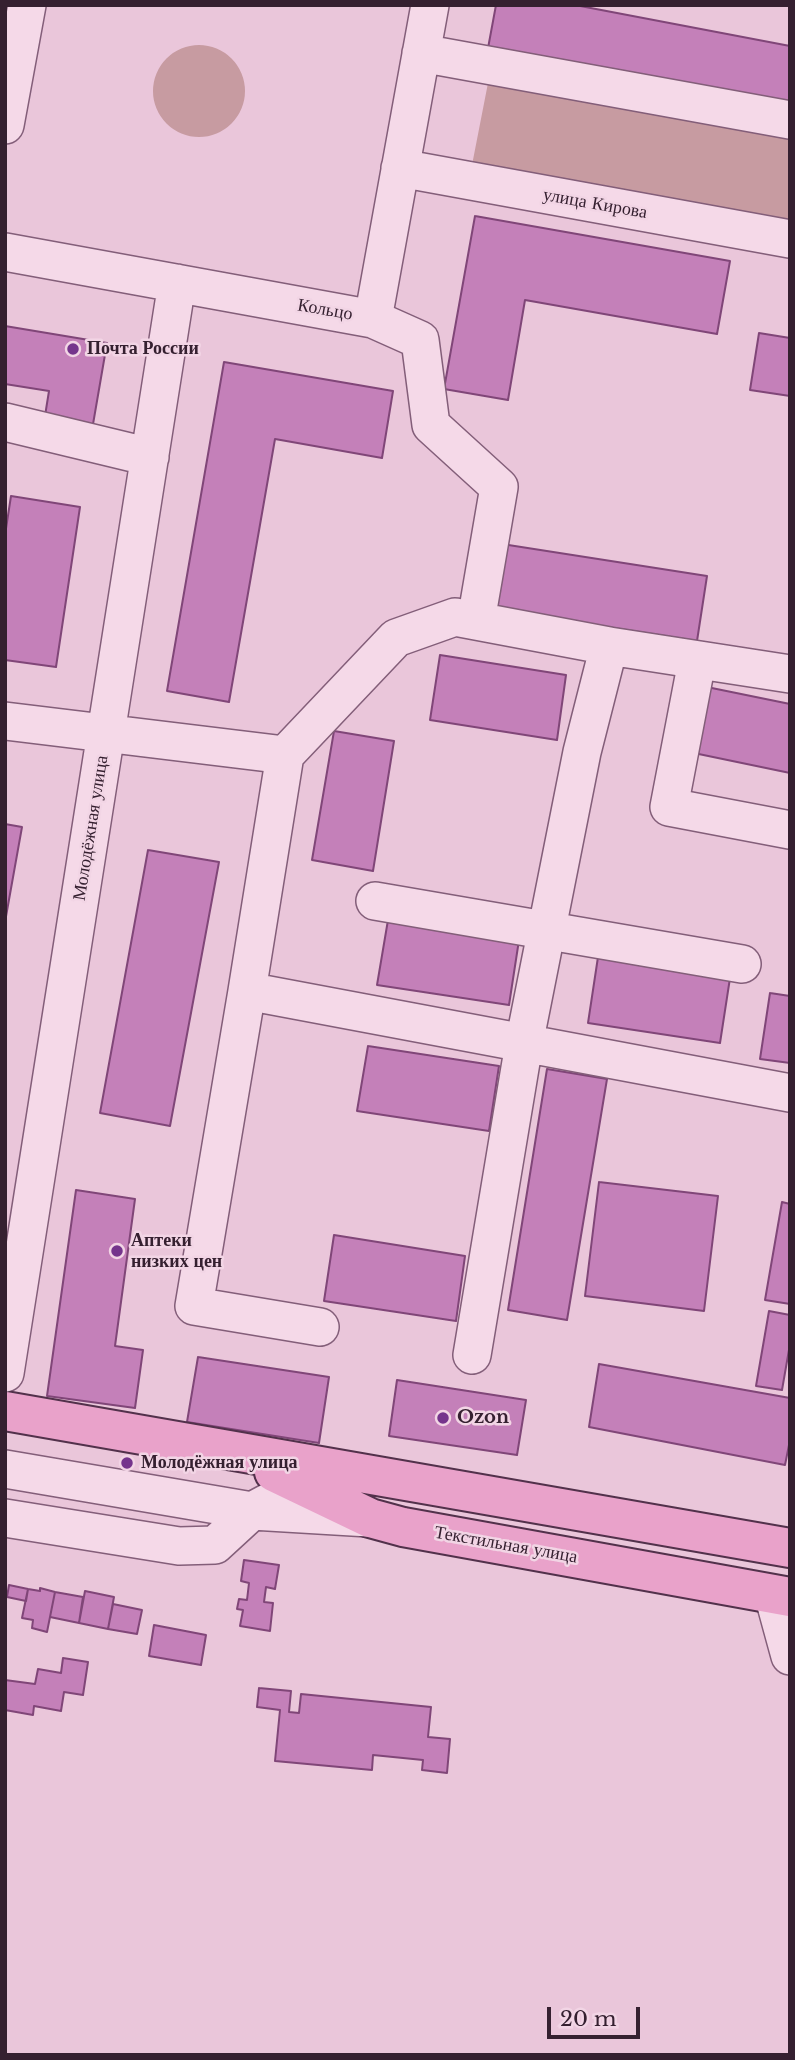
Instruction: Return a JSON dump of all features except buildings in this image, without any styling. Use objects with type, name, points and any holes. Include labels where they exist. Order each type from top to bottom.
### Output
[{"type":"main road","name":"Текстильная улица","points":[[5,1411],[790,1548]]},
{"type":"main road","name":"Текстильная улица","points":[[234,1453],[370,1518],[781,1596]]},
{"type":"street","points":[[5,125],[11,55],[27,5]]},
{"type":"street","name":"Кольцо","points":[[5,251],[373,319],[430,5]]},
{"type":"street","points":[[421,53],[790,120]]},
{"type":"street","name":"улица Кирова","points":[[400,168],[790,239]]},
{"type":"street","name":"Молодёжная улица","points":[[5,1373],[177,283]]},
{"type":"street","points":[[373,319],[420,340],[430,425],[499,487],[476,621]]},
{"type":"street","points":[[5,422],[150,457]]},
{"type":"street","points":[[320,1327],[194,1306],[285,755],[396,639],[455,617],[697,661],[790,674]]},
{"type":"street","points":[[472,1355],[524,1044],[582,752],[609,646]]},
{"type":"street","points":[[697,661],[669,807],[790,830]]},
{"type":"street","points":[[5,721],[285,755]]},
{"type":"street","points":[[376,901],[742,964]]},
{"type":"street","points":[[247,991],[790,1093]]},
{"type":"street","points":[[5,1469],[252,1511],[370,1518]]},
{"type":"street","points":[[5,1518],[179,1546],[215,1545],[252,1511],[301,1485],[322,1477],[354,1473]]},
{"type":"street","points":[[781,1596],[790,1656]]},
{"type":"shaded area","points":[[199,45],[217,48],[232,58],[242,73],[245,91],[242,109],[232,124],[217,134],[199,137],[181,134],[166,124],[156,109],[153,91],[156,73],[166,58],[181,48]]},
{"type":"shaded area","points":[[488,83],[790,139],[790,222],[472,165]]},
{"type":"place","name":"Почта России","points":[[73,349]]},
{"type":"place","name":"Аптеки низких цен","points":[[117,1251]]},
{"type":"place","name":"Ozon","points":[[443,1418]]},
{"type":"place","name":"Молодёжная улица","points":[[127,1463]]}]
